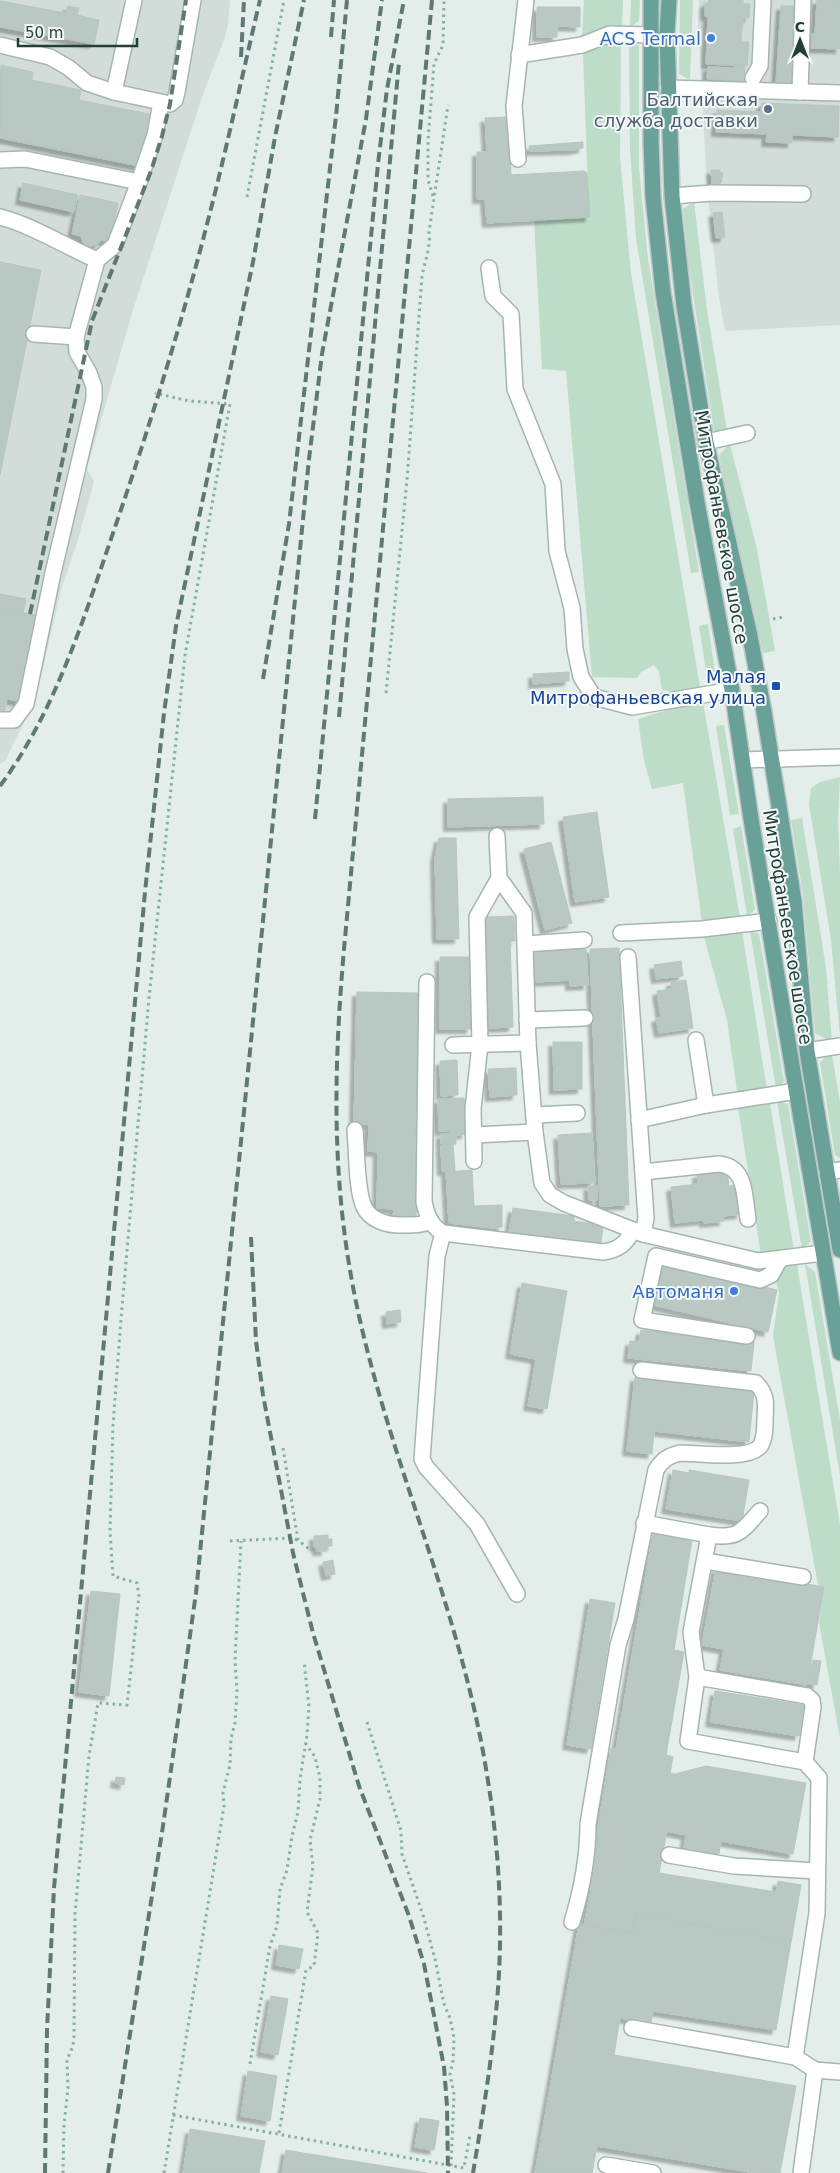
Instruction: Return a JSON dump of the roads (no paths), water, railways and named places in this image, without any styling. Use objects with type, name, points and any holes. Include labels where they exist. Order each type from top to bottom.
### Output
[{"type":"main road","name":"Митрофаньевское шоссе","points":[[651,0],[653,197],[663,292],[697,502],[732,690],[840,1353]]},
{"type":"main road","name":"Митрофаньевское шоссе","points":[[669,0],[668,88],[672,196],[684,306],[706,442],[750,636],[771,759],[794,901],[807,1051],[834,1171],[840,1250]]},
{"type":"street","points":[[114,92],[134,0]]},
{"type":"street","points":[[0,45],[50,57],[69,68],[87,83],[114,92],[170,104],[175,100],[192,0]]},
{"type":"street","points":[[518,159],[514,106],[526,0]]},
{"type":"street","points":[[754,78],[760,66],[763,0]]},
{"type":"street","points":[[800,92],[803,0]]},
{"type":"street","points":[[519,54],[582,45],[610,34],[650,35]]},
{"type":"street","points":[[668,88],[840,92]]},
{"type":"street","points":[[0,720],[14,720],[26,704],[53,573],[94,399],[94,387],[89,373],[77,352],[76,337],[97,260],[115,245],[155,135],[161,103]]},
{"type":"street","points":[[0,160],[25,159],[139,182]]},
{"type":"street","points":[[672,196],[712,193],[803,194]]},
{"type":"street","points":[[0,217],[25,224],[67,247],[97,260]]},
{"type":"street","points":[[489,268],[493,296],[511,314],[515,388],[553,484],[557,551],[572,608],[575,649],[581,678],[594,696],[632,707],[732,690]]},
{"type":"street","points":[[34,334],[76,337]]},
{"type":"street","points":[[706,442],[746,433]]},
{"type":"street","points":[[742,760],[840,756]]},
{"type":"street","points":[[474,1161],[474,1109],[480,1044],[478,917],[499,878],[497,836]]},
{"type":"street","points":[[499,878],[524,914],[528,1043],[535,1132],[542,1183],[550,1195],[564,1203],[638,1232],[758,1262],[824,1253]]},
{"type":"street","points":[[621,932],[702,929],[769,921]]},
{"type":"street","points":[[525,944],[584,940]]},
{"type":"street","points":[[616,1261],[622,1247],[638,1232],[646,1218],[628,957]]},
{"type":"street","points":[[427,982],[424,1202],[426,1214],[435,1228],[443,1233],[603,1252],[622,1247]]},
{"type":"street","points":[[527,1020],[585,1018]]},
{"type":"street","points":[[696,1040],[706,1105]]},
{"type":"street","points":[[453,1044],[528,1043]]},
{"type":"street","points":[[807,1051],[840,1046]]},
{"type":"street","points":[[639,1120],[706,1105],[796,1091]]},
{"type":"street","points":[[534,1115],[577,1113]]},
{"type":"street","points":[[355,1130],[360,1194],[364,1208],[381,1222],[392,1225],[422,1225],[431,1221]]},
{"type":"street","points":[[474,1135],[535,1132]]},
{"type":"street","points":[[643,1172],[719,1164],[730,1165],[736,1169],[742,1178],[748,1218]]},
{"type":"street","points":[[443,1233],[437,1256],[422,1459],[426,1467],[476,1524],[517,1594]]},
{"type":"street","points":[[746,1336],[642,1320],[656,1256],[760,1280],[771,1275],[780,1259]]},
{"type":"street","points":[[572,1922],[585,1872],[588,1824],[618,1646],[626,1619],[656,1470],[661,1461],[670,1455],[680,1453],[743,1454],[754,1452],[761,1444],[764,1434],[766,1400],[763,1390],[756,1383],[641,1370]]},
{"type":"street","points":[[644,1523],[726,1537],[734,1536],[760,1511]]},
{"type":"street","points":[[709,1535],[691,1632],[697,1677],[688,1741],[806,1762],[819,1778],[817,1913],[796,2056]]},
{"type":"street","points":[[705,1561],[803,1577]]},
{"type":"street","points":[[697,1677],[807,1696],[812,1700],[813,1707],[806,1762]]},
{"type":"street","points":[[669,1855],[734,1866],[818,1871]]},
{"type":"street","points":[[632,2028],[796,2056],[815,2070],[840,2072]]},
{"type":"street","points":[[801,2173],[815,2070]]},
{"type":"street","points":[[606,2165],[653,2173]]},
{"type":"railway","points":[[30,614],[92,321],[151,171],[162,136],[170,104],[186,0]]},
{"type":"railway","points":[[241,57],[244,0]]},
{"type":"railway","points":[[0,786],[36,729],[65,667],[137,462],[162,385],[196,267],[260,0]]},
{"type":"railway","points":[[45,2173],[47,2030],[54,1888],[145,892],[164,713],[176,626],[253,262],[275,137],[304,0]]},
{"type":"railway","points":[[331,37],[334,0]]},
{"type":"railway","points":[[263,679],[289,524],[336,116],[347,0]]},
{"type":"railway","points":[[108,2173],[163,1826],[196,1593],[309,459],[322,354],[366,119],[382,0]]},
{"type":"railway","points":[[315,819],[378,164],[387,89],[404,0]]},
{"type":"railway","points":[[432,0],[340,996],[337,1133],[343,1224],[359,1316],[390,1431],[445,1601],[461,1658],[476,1716],[495,1834],[498,1863],[500,1953],[494,2032],[473,2173]]},
{"type":"railway","points":[[339,717],[399,62]]},
{"type":"railway","points":[[251,1237],[256,1341],[263,1395],[293,1553],[313,1633],[359,1786],[409,1916],[424,1964],[444,2067],[447,2106],[448,2173]]},
{"type":"place","name":"ACS Termal","points":[[711,38]]},
{"type":"place","name":"Балтийская служба доставки","points":[[768,109]]},
{"type":"place","name":"Малая Митрофаньевская улица","points":[[776,686]]},
{"type":"place","name":"Автоманя","points":[[734,1291]]}]
